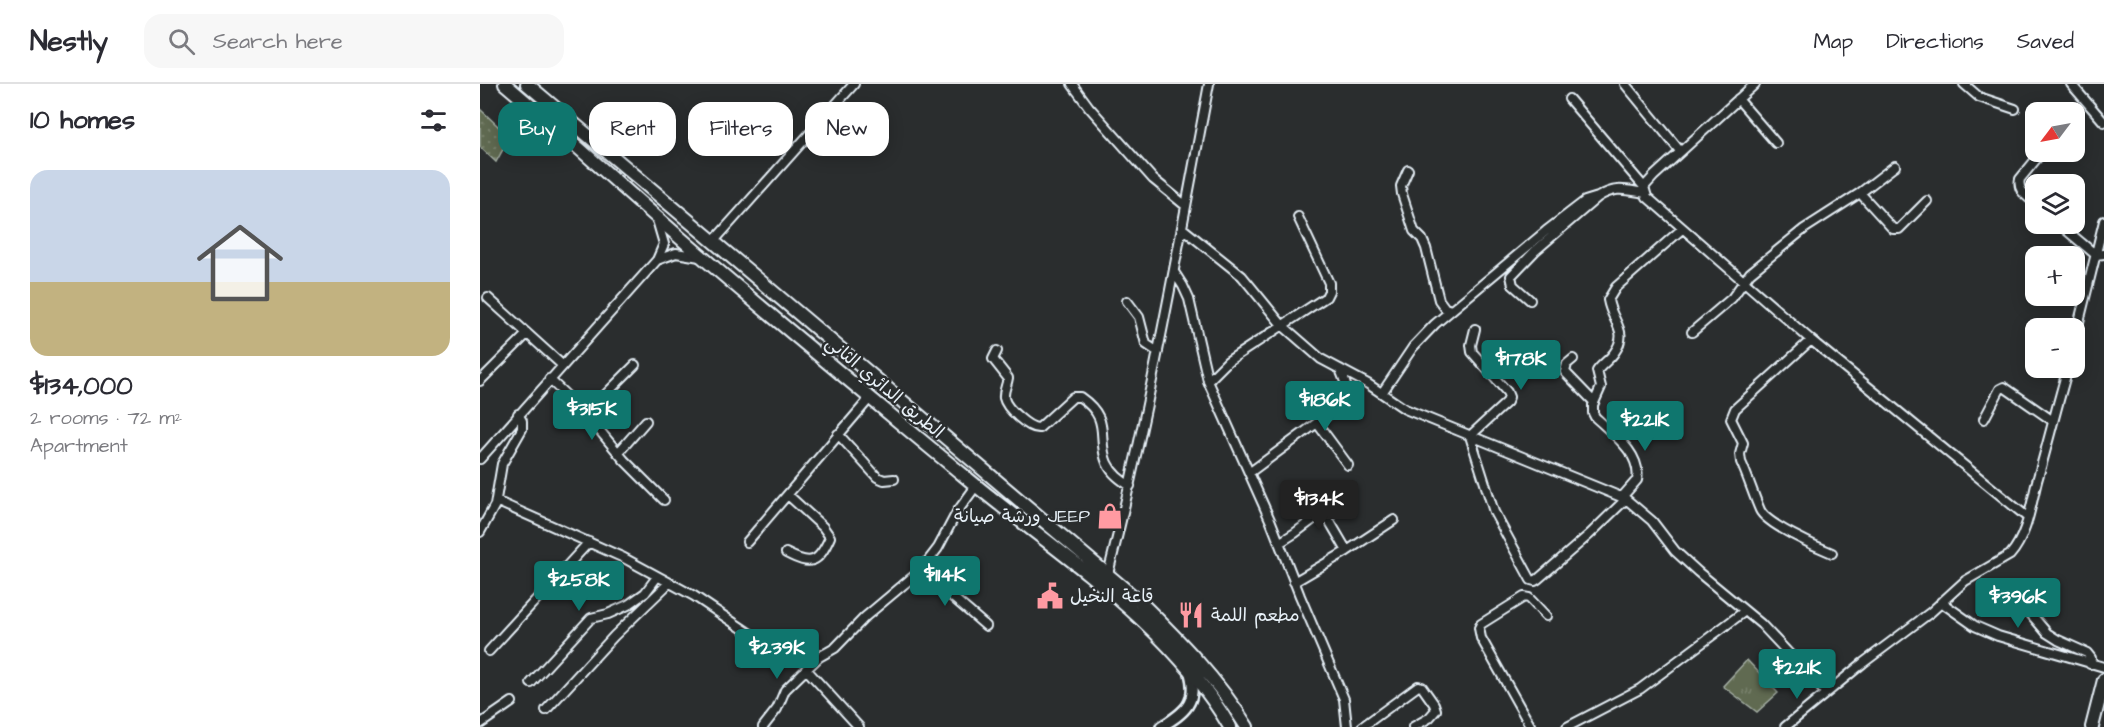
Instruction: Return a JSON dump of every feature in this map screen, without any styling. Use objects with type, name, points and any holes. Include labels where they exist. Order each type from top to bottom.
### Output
[{"type":"main road","name":"الطريق الدائري الثاني","points":[[505,84],[655,216],[870,398],[1116,598],[1189,668],[1214,700],[1230,727]]},
{"type":"main road","name":"الطريق الدائري الثاني","points":[[526,84],[1140,602],[1190,652],[1224,692],[1247,727]]},
{"type":"main road","points":[[703,257],[795,329],[803,332],[807,330],[806,324],[790,305]]},
{"type":"main road","points":[[870,398],[855,376],[859,370],[876,379]]},
{"type":"main road","points":[[2092,727],[2104,680]]},
{"type":"street","points":[[713,242],[854,84]]},
{"type":"street","points":[[1072,84],[1153,179],[1186,206]]},
{"type":"street","points":[[1108,574],[1130,486],[1158,352],[1209,84]]},
{"type":"street","points":[[1625,84],[1680,152]]},
{"type":"street","points":[[1382,393],[1413,347],[1451,310],[1546,231],[1585,201],[1616,189],[1644,190],[1680,152],[1755,84]]},
{"type":"street","points":[[1964,84],[1983,99],[2015,109]]},
{"type":"street","points":[[2071,84],[2104,122]]},
{"type":"street","points":[[1569,99],[1644,190],[1650,201],[1811,340],[2027,517]]},
{"type":"street","points":[[1738,99],[1776,143]]},
{"type":"street","points":[[2025,194],[2019,185],[2020,179],[2034,162]]},
{"type":"street","points":[[1692,332],[1732,298],[1750,273],[1804,229],[1860,193],[1895,166]]},
{"type":"street","points":[[1408,170],[1401,186],[1402,194],[1414,231],[1422,239],[1426,248],[1439,300],[1445,308],[1451,310]]},
{"type":"street","points":[[1860,193],[1893,230],[1899,229],[1927,201]]},
{"type":"street","points":[[1530,300],[1513,285],[1511,276],[1535,251],[1598,197]]},
{"type":"street","points":[[480,459],[657,260],[663,244],[655,216]]},
{"type":"street","points":[[1208,381],[1228,361],[1326,297],[1329,284],[1298,217]]},
{"type":"street","points":[[2081,318],[2100,254],[2104,221]]},
{"type":"street","points":[[1182,228],[1242,276],[1282,325],[1321,359],[1382,393],[1405,409],[1624,498],[1652,521],[1676,551],[1698,573],[1761,624],[1826,693]]},
{"type":"street","points":[[1470,436],[1494,512],[1531,580],[1535,581],[1590,534],[1624,498],[1637,480],[1636,463],[1631,454],[1595,417],[1593,409],[1601,387],[1597,371],[1622,340],[1622,335],[1609,309],[1608,300],[1609,296],[1682,229]]},
{"type":"street","points":[[2073,234],[2100,254]]},
{"type":"street","points":[[657,260],[676,253],[703,257]]},
{"type":"street","points":[[1174,272],[1184,285],[1189,299],[1208,381],[1344,699],[1347,727]]},
{"type":"street","points":[[488,298],[562,365]]},
{"type":"street","points":[[1127,301],[1139,317],[1146,344],[1158,352]]},
{"type":"street","points":[[1470,436],[1508,402],[1509,397],[1472,352],[1471,345],[1475,329]]},
{"type":"street","points":[[480,381],[527,334]]},
{"type":"street","points":[[1811,340],[1735,409],[1731,419],[1743,443],[1740,462],[1760,512],[1767,519],[1803,541],[1832,553]]},
{"type":"street","points":[[997,351],[993,359],[1008,378],[1004,394],[1005,400],[1025,423],[1031,428],[1039,428],[1073,397],[1080,397],[1092,406],[1100,419],[1107,464],[1119,479],[1130,486]]},
{"type":"street","points":[[1573,359],[1567,364],[1565,372],[1594,402]]},
{"type":"street","points":[[586,414],[635,365]]},
{"type":"street","points":[[1249,473],[1344,403],[1347,389],[1340,369]]},
{"type":"street","points":[[1785,727],[1896,640],[1973,575],[2010,555],[2019,544],[2064,378]]},
{"type":"street","points":[[549,379],[586,414],[618,453],[664,500]]},
{"type":"street","points":[[1984,419],[2000,389],[2004,387],[2053,421]]},
{"type":"street","points":[[747,542],[870,398]]},
{"type":"street","points":[[480,532],[496,501],[502,464],[522,429],[522,421],[518,414]]},
{"type":"street","points":[[618,453],[646,421]]},
{"type":"street","points":[[1317,423],[1348,465]]},
{"type":"street","points":[[838,434],[877,477],[884,480],[894,479]]},
{"type":"street","points":[[763,727],[777,709],[785,690],[806,669],[819,657],[835,648],[865,617],[921,570],[938,548],[957,512],[976,486]]},
{"type":"street","points":[[1313,493],[1347,551]]},
{"type":"street","points":[[786,553],[801,561],[810,562],[816,558],[830,537],[823,527],[788,495]]},
{"type":"street","points":[[1279,543],[1344,496]]},
{"type":"street","points":[[496,501],[624,558],[720,612],[764,643],[804,650],[819,657]]},
{"type":"street","points":[[1294,582],[1394,520]]},
{"type":"street","points":[[489,651],[589,542]]},
{"type":"street","points":[[921,570],[986,626]]},
{"type":"street","points":[[531,683],[591,618],[608,614],[628,605],[645,593],[657,577]]},
{"type":"street","points":[[546,710],[614,636],[669,583]]},
{"type":"street","points":[[2034,591],[2028,610],[2030,613],[2047,633],[2087,653],[2091,658],[2090,664]]},
{"type":"street","points":[[1531,727],[1481,638],[1479,628],[1481,624],[1524,597],[1529,598],[1546,616]]},
{"type":"street","points":[[1941,602],[1975,626],[1998,636],[2104,667]]},
{"type":"street","points":[[1567,727],[1640,689],[1745,611]]},
{"type":"street","points":[[1161,727],[1181,715],[1189,705],[1193,688],[1189,668]]},
{"type":"street","points":[[806,669],[859,727]]},
{"type":"street","points":[[1362,727],[1418,686],[1422,687],[1436,711],[1413,727]]},
{"type":"street","points":[[480,724],[512,702]]},
{"type":"green space","points":[[480,109],[498,126],[499,156],[496,162],[480,147]]},
{"type":"green space","points":[[1747,660],[1778,693],[1757,712],[1723,686]]},
{"type":"place","name":"ورشة صيانة JEEP","points":[[1110,516]]},
{"type":"place","name":"قاعة النخيل","points":[[1050,596]]},
{"type":"place","name":"مطعم اللمة","points":[[1191,615]]}]
